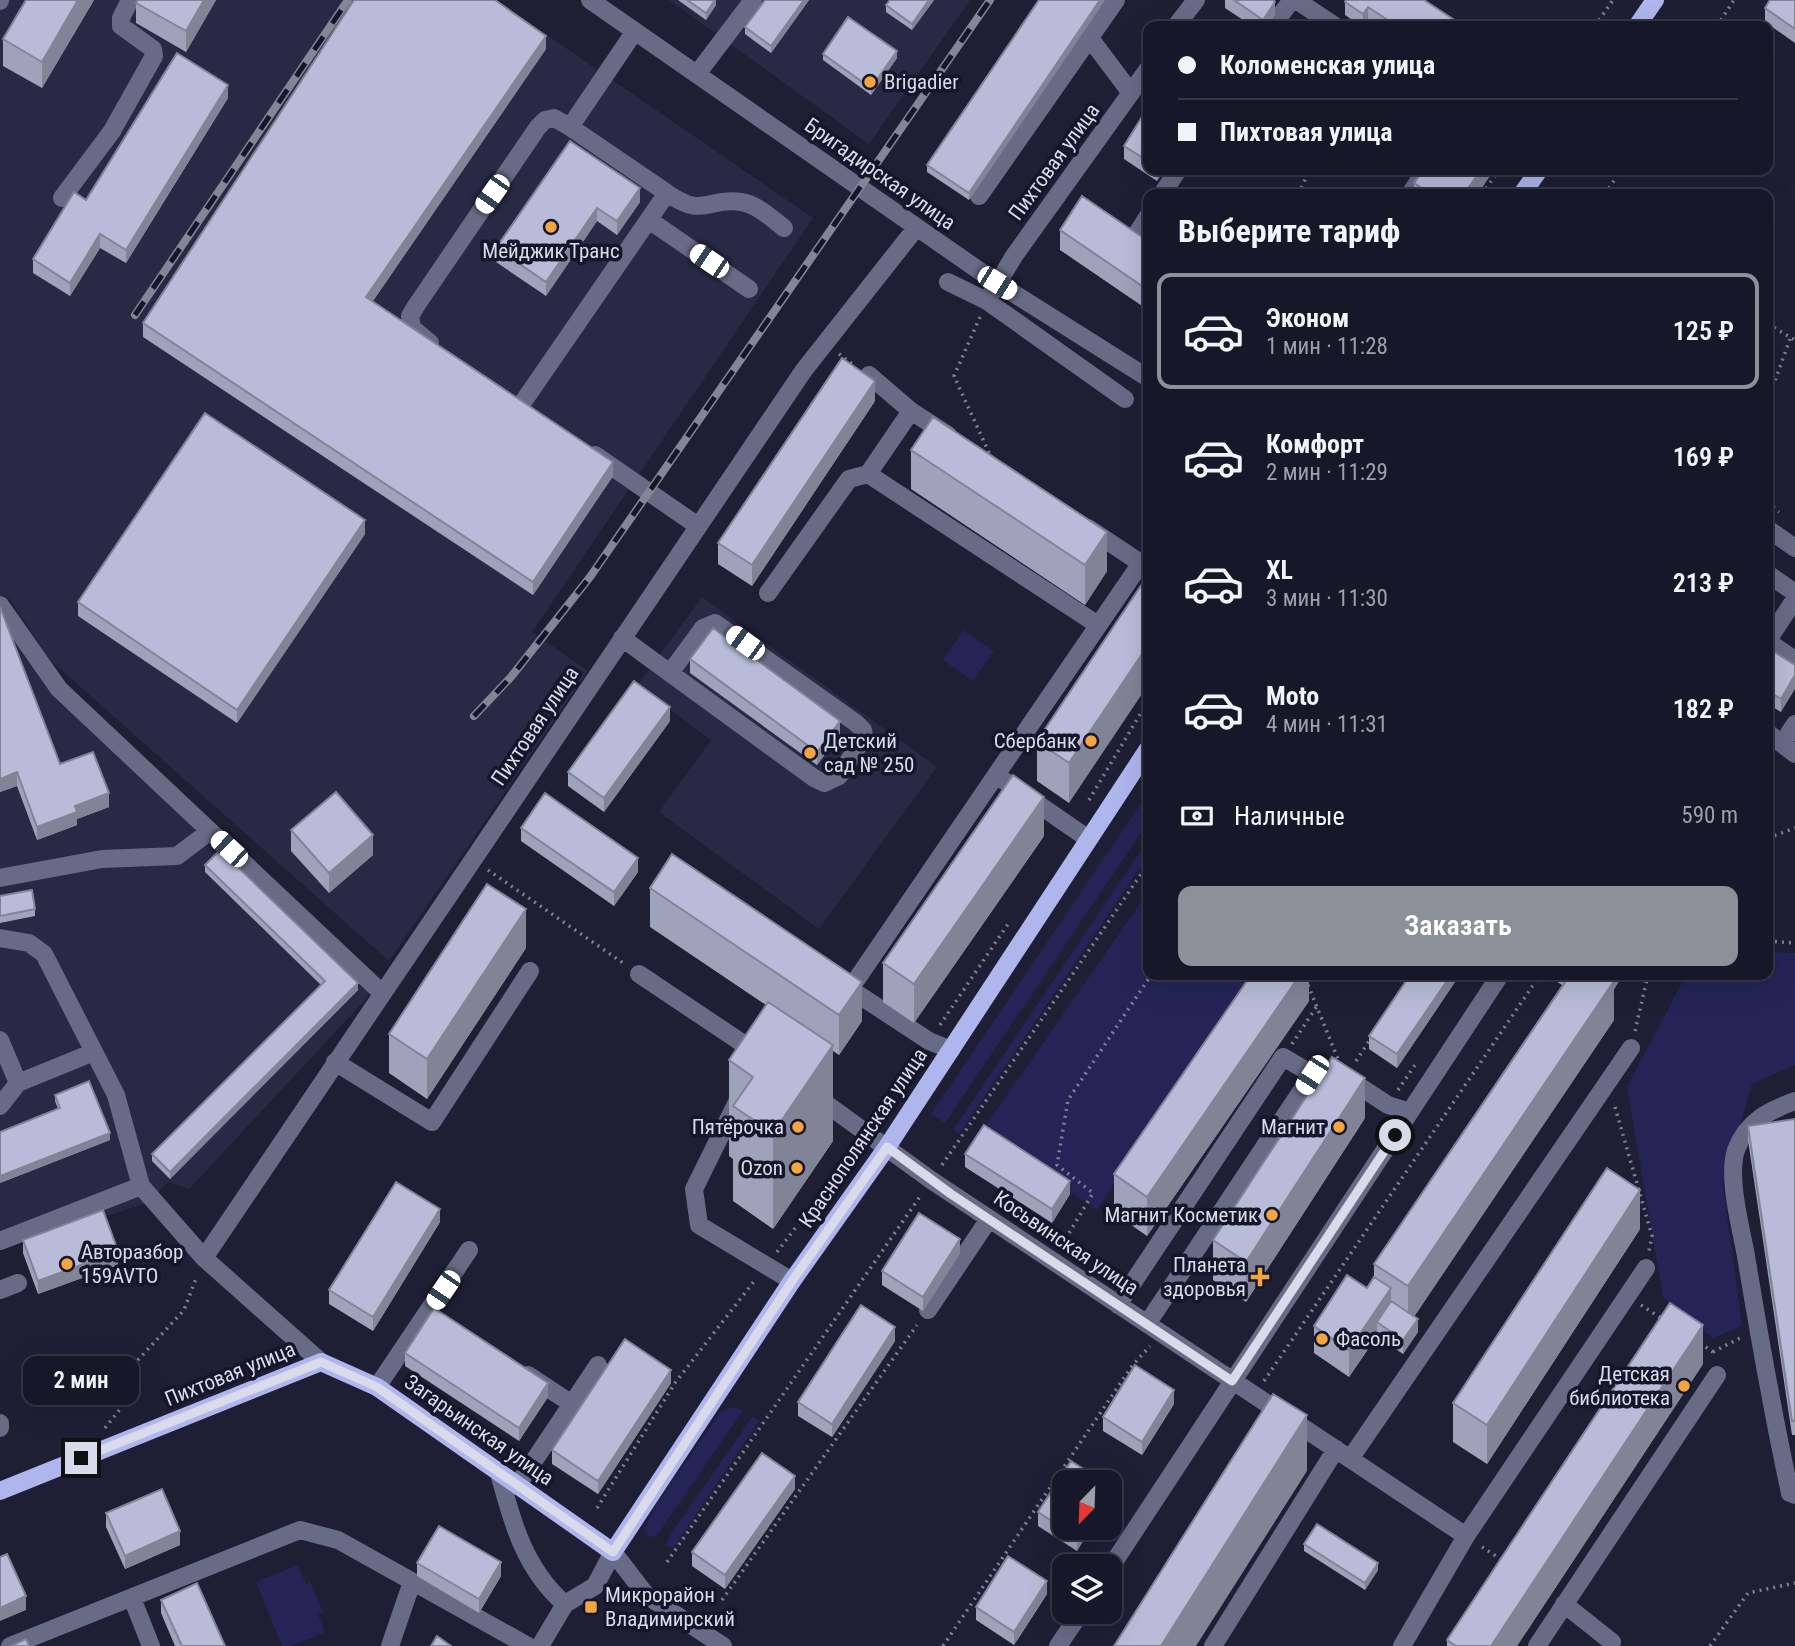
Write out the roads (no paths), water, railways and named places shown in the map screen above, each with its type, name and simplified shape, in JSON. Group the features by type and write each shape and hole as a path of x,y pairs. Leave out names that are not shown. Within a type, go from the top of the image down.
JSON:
{"main road":[{"path":"1640,21 1655,0"},
{"name":"Краснополянская улица","path":"613,1552 792,1281 887,1147 951,1049 1080,833 1143,755"},
{"name":"Загарьинская улица","path":"321,1362 377,1387 613,1552"},
{"name":"Пихтовая улица","path":"0,1491 321,1362"}],"street":[{"path":"62,198 112,131 154,56 153,49 121,26 121,18 130,0"},
{"name":"Бригадирская улица","path":"590,0 997,283 1143,375"},
{"path":"697,75 753,0"},
{"path":"979,196 1116,0"},
{"path":"1180,21 1196,0"},
{"path":"1276,21 1294,0 1327,21"},
{"path":"570,127 635,31"},
{"path":"1089,37 1131,93"},
{"name":"Пихтовая улица","path":"987,301 1143,76"},
{"path":"444,352 412,328 410,316 545,120 554,118 570,127 667,193 694,208 731,202 748,204 785,228"},
{"path":"521,405 667,193"},
{"path":"649,220 749,289"},
{"name":"Пихтовая улица","path":"204,1258 698,526 824,344 916,228"},
{"path":"948,282 987,301 1125,399"},
{"path":"869,375 911,411 963,445"},
{"path":"768,593 849,479 868,474 911,411"},
{"path":"575,442 698,526"},
{"path":"868,474 1098,625"},
{"path":"1073,518 1143,565"},
{"path":"1773,533 1795,548"},
{"path":"951,1049 929,1041 850,989 1098,625 1143,567"},
{"path":"1773,578 1795,593"},
{"path":"1773,633 1795,599"},
{"path":"0,605 59,689 382,993"},
{"path":"622,638 670,673 824,782 839,776 864,737 863,730 856,723 715,623 703,628 670,673"},
{"path":"1773,645 1795,660"},
{"path":"1781,744 1795,724"},
{"path":"996,775 1080,833"},
{"path":"0,878 102,859 177,856 209,831"},
{"path":"0,938 29,943 44,954 116,1095 141,1186 0,1241"},
{"path":"335,1062 432,1122 530,971"},
{"path":"639,974 763,1068 732,1109 705,1161 694,1189 695,1208 699,1225 792,1281"},
{"path":"1119,1554 1497,980"},
{"path":"0,1040 18,1083"},
{"path":"1213,1646 1343,1454 1608,1085 1631,1048"},
{"path":"0,1105 18,1083 94,1052"},
{"path":"1118,1305 1283,1057 1329,1084 1345,1077 1388,1105 1410,1112"},
{"path":"1155,1329 1312,1075"},
{"name":"Косьвинская улица","path":"799,1084 989,1219 1466,1536"},
{"path":"1795,1101 1766,1111 1746,1130 1735,1153 1735,1193 1758,1328 1790,1493 1795,1495"},
{"name":"Загарьинская улица","path":"141,1186 204,1258 321,1362"},
{"path":"928,1310 989,1219"},
{"path":"377,1387 435,1313 470,1250"},
{"path":"1402,1646 1466,1536 1646,1268"},
{"path":"0,1290 18,1283"},
{"path":"517,1486 598,1365"},
{"path":"517,1368 572,1404"},
{"path":"1536,1646 1717,1375"},
{"path":"499,1473 513,1527 531,1564 547,1588 565,1604"},
{"path":"10,1646 37,1641 132,1598 300,1530 338,1540 528,1646"},
{"path":"540,1646 565,1604 595,1586 613,1552"},
{"name":"Загарьинская улица","path":"613,1552 646,1595 723,1646"},
{"path":"390,1646 412,1582"},
{"path":"132,1598 151,1646"},
{"path":"1564,1604 1612,1642"},
{"path":"1058,1646 1073,1624"}],"railway":[{"path":"135,315 348,0"},
{"path":"474,716 511,677 590,577 990,0"}],"place":[{"name":"Brigadier","path":"870,82"},
{"name":"Мейджик Транс","path":"551,227"},
{"name":"Сбербанк","path":"1091,741"},
{"name":"Детский сад № 250","path":"810,753"},
{"name":"Пятёрочка","path":"798,1127"},
{"name":"Магнит","path":"1339,1127"},
{"name":"Ozon","path":"797,1168"},
{"name":"Магнит Косметик","path":"1272,1215"},
{"name":"Авторазбор 159AVTO","path":"67,1264"},
{"name":"Планета здоровья","path":"1260,1277"},
{"name":"Фасоль","path":"1322,1339"},
{"name":"Детская библиотека","path":"1684,1386"},
{"name":"Микрорайон Владимирский","path":"591,1607"}]}
